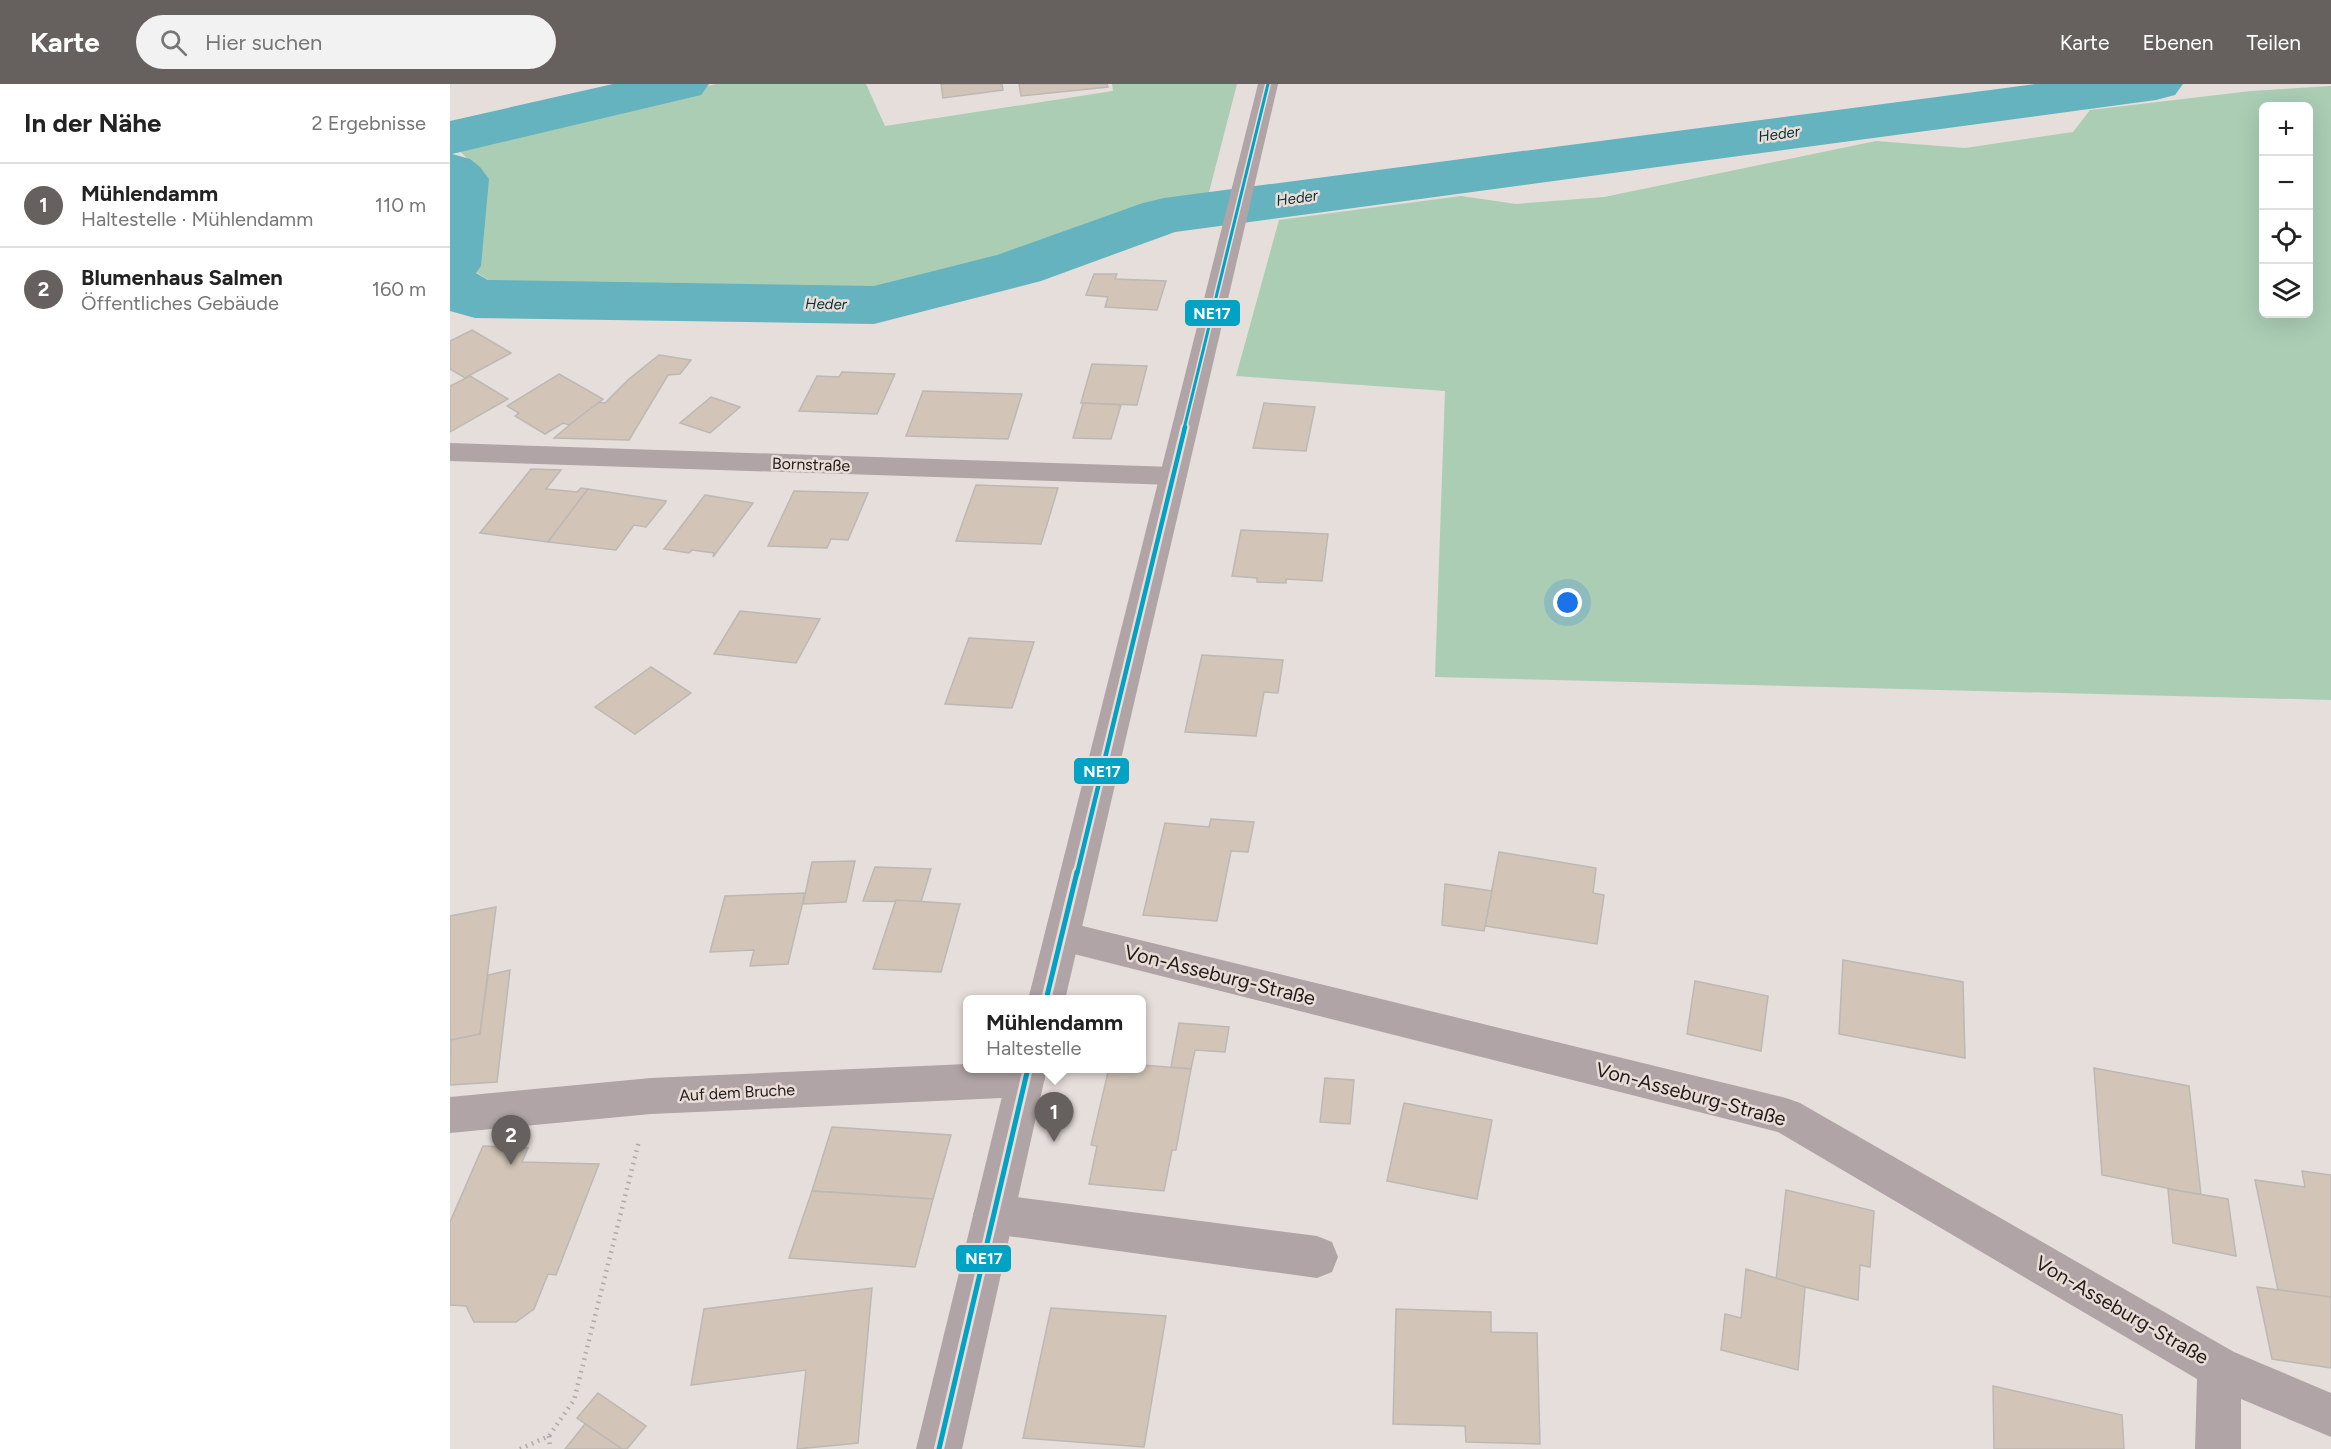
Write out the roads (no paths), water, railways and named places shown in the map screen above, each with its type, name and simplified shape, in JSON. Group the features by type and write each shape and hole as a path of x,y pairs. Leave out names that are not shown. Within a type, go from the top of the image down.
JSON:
{"street":[{"path":"1047,995 1268,84"},
{"name":"Bornstraße","path":"450,452 1173,476"},
{"name":"Von-Asseburg-Straße","path":"1062,936 1786,1116 2219,1366 2331,1415"},
{"path":"939,1449 1027,1074"},
{"name":"Auf dem Bruche","path":"450,1115 651,1096 1027,1074"},
{"path":"993,1214 1317,1257"},
{"path":"2218,1449 2219,1366"}],"waterway":[{"name":"Heder","path":"450,138 682,84"},
{"name":"Heder","path":"450,284 475,299 874,305 1019,268 1164,216 2156,84"},
{"name":"Heder","path":"450,171 460,179 450,266"}],"place":[{"name":"Mühlendamm","path":"1054,1142"},
{"name":"Blumenhaus Salmen","path":"511,1165"}]}
